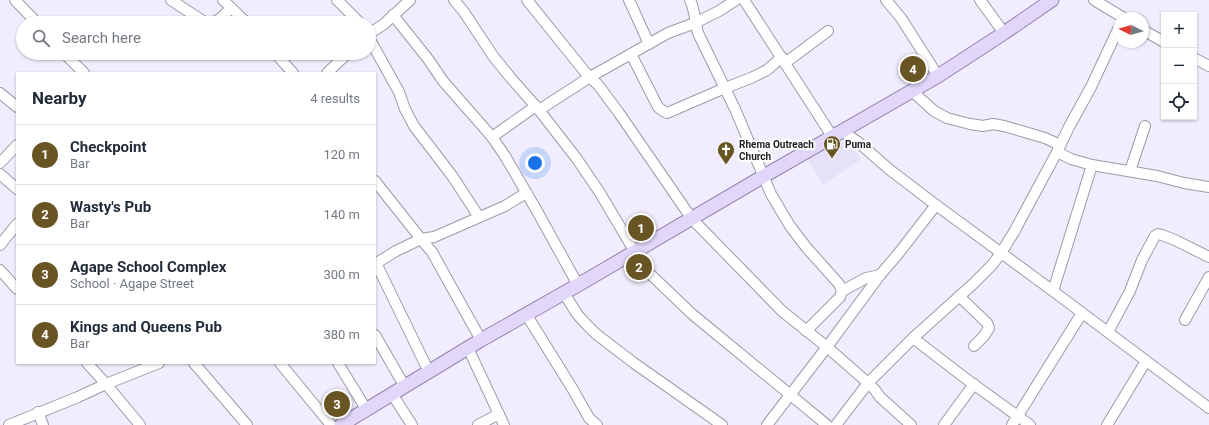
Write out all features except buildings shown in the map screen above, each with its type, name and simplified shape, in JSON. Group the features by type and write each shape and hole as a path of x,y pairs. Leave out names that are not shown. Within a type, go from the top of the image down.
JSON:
{"main road":[{"path":"341,425 481,340 938,76 1052,0"}],"street":[{"path":"15,0 30,16"},
{"path":"171,0 195,16"},
{"path":"223,0 240,16"},
{"path":"337,0 353,16"},
{"path":"376,29 410,0"},
{"path":"454,0 494,56 577,159 600,193 647,271 692,314 827,425"},
{"path":"527,0 585,72 599,86 692,219 776,305 868,383 880,398 911,425"},
{"path":"628,0 648,44"},
{"path":"690,0 693,7 698,33 725,88 771,194 790,226 806,247 839,284 842,292"},
{"path":"492,137 537,108 648,44 668,33 695,23 719,11 736,0"},
{"path":"744,0 754,17 837,134 858,142 890,170 1209,408"},
{"path":"886,0 901,18 938,76"},
{"path":"980,0 1004,33"},
{"path":"1094,0 1113,12"},
{"path":"223,16 231,8"},
{"path":"393,15 428,59 443,81 492,137 505,156 578,285"},
{"path":"631,54 658,108 667,113 767,70 828,31"},
{"path":"1149,33 1161,40"},
{"path":"836,425 868,383 913,338 982,274 1001,253 1059,149 1113,40"},
{"path":"376,48 399,92 405,109 414,126 453,178 479,217"},
{"path":"71,60 83,72"},
{"path":"281,60 292,72"},
{"path":"328,72 341,60"},
{"path":"1197,60 1209,66"},
{"path":"912,91 934,111 947,118 983,126 992,124 1004,126 1045,138 1071,159 1092,165 1157,176 1184,184 1209,187"},
{"path":"0,93 16,106"},
{"path":"1130,171 1145,126"},
{"path":"0,163 16,146"},
{"path":"1054,291 1092,165"},
{"path":"0,174 16,188"},
{"path":"376,181 432,252 481,340"},
{"path":"429,372 376,264 396,251 505,206 526,193"},
{"path":"767,425 880,275 936,204"},
{"path":"0,245 16,225"},
{"path":"1108,332 1130,291 1142,260 1155,236 1158,234 1175,240 1209,257"},
{"path":"0,270 16,288"},
{"path":"806,331 840,296 842,292 866,278 880,275"},
{"path":"1185,320 1209,277"},
{"path":"564,293 577,314 596,334 634,363 722,425"},
{"path":"959,296 987,324 989,328 984,336 974,346"},
{"path":"1015,421 1082,313"},
{"path":"526,314 572,388 590,423"},
{"path":"376,337 405,387"},
{"path":"913,338 974,384 1015,421 1030,425"},
{"path":"468,348 504,425"},
{"path":"1107,425 1146,360"},
{"path":"88,364 140,425"},
{"path":"9,425 156,364"},
{"path":"195,364 247,425"},
{"path":"281,364 331,425"},
{"path":"339,364 366,409"},
{"path":"944,425 974,384"},
{"path":"392,394 412,425"},
{"path":"38,412 43,425"},
{"path":"478,425 499,414"}],"shaded area":[{"path":"845,138 861,159 823,185 807,157"}],"place":[{"name":"Kings and Queens Pub","path":"913,69"},
{"name":"Puma","path":"832,159"},
{"name":"Rhema Outreach Church","path":"726,165"},
{"name":"Checkpoint","path":"641,228"},
{"name":"Wasty's Pub","path":"639,267"},
{"name":"Agape School Complex","path":"337,404"}]}
